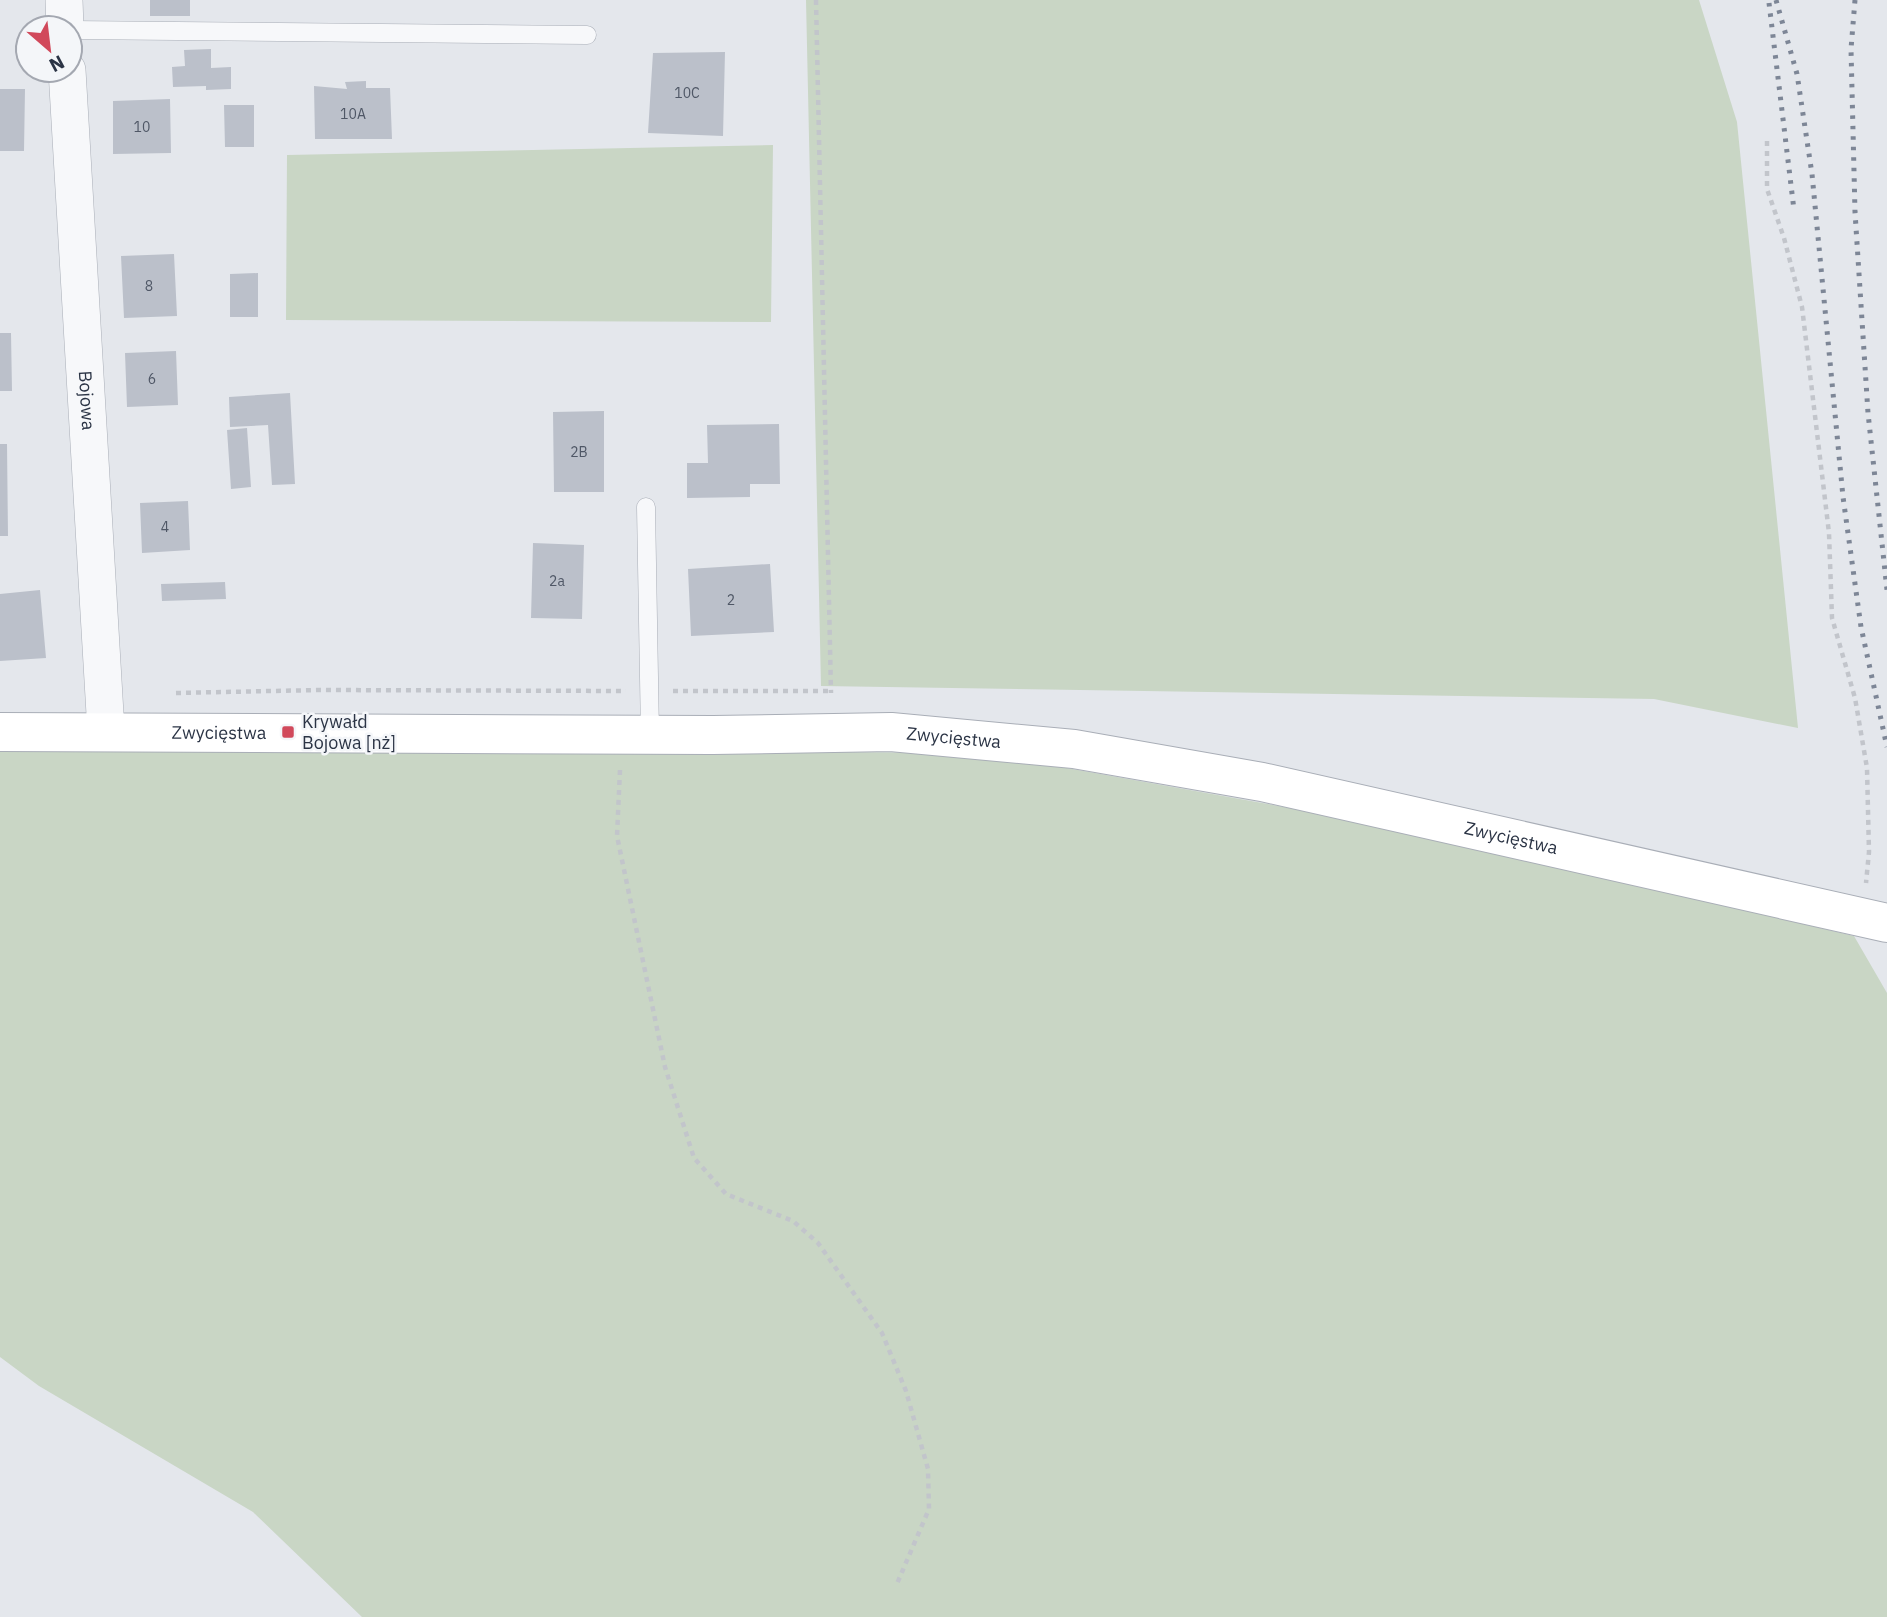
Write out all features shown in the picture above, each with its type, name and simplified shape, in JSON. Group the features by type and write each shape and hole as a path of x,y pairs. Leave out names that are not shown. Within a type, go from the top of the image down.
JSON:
{"main road":[{"name":"Zwycięstwa","path":"0,732 891,732 1074,749 1262,782 1875,921"}],"street":[{"name":"Bojowa","path":"68,84 106,731"}],"lane":[{"path":"84,30 587,35"},
{"path":"636,734 649,691 646,507"}],"path":[{"path":"816,0 832,733"},
{"path":"1767,141 1767,188 1784,238 1802,307 1829,533 1832,618 1855,698 1867,768 1869,852 1875,921"},
{"path":"171,693 318,690 831,691"},
{"path":"636,734 617,836 665,1067 694,1158 726,1194 793,1221 818,1243 881,1333 906,1391 928,1469 929,1509 896,1586"}],"green space":[{"path":"806,0 1699,0 1737,122 1798,728 1654,699 821,686"},
{"path":"773,145 771,322 286,320 287,155"},
{"path":"0,746 983,753 1396,827 1854,936 1887,993 1887,1617 362,1617 253,1512 39,1386 0,1357"}],"building":[{"path":"150,0 190,0 190,16 150,16"},
{"path":"211,49 211,68 231,67 231,89 206,90 206,86 173,87 172,67 185,66 184,50"},
{"path":"725,52 723,136 648,133 653,53"},
{"path":"366,81 366,88 390,88 392,139 315,139 314,86 347,89 345,82"},
{"path":"0,89 25,89 24,151 0,151"},
{"path":"170,99 171,153 113,154 113,101"},
{"path":"224,105 254,105 254,147 225,147"},
{"path":"174,254 177,316 124,318 121,256"},
{"path":"258,273 258,317 230,317 230,274"},
{"path":"0,333 11,333 12,391 0,391"},
{"path":"176,351 178,405 127,407 125,353"},
{"path":"290,393 295,484 272,485 268,425 230,427 229,397"},
{"path":"604,411 604,492 554,492 553,412"},
{"path":"779,424 780,484 750,484 750,497 687,498 687,463 708,463 707,425"},
{"path":"247,428 251,487 231,489 227,430"},
{"path":"0,444 7,444 8,536 0,536"},
{"path":"188,501 190,550 142,553 140,503"},
{"path":"533,543 584,545 582,619 531,618"},
{"path":"770,564 774,632 691,636 688,569"},
{"path":"225,582 226,599 162,601 161,584"},
{"path":"40,590 46,658 0,661 0,594"}],"railway":[{"path":"1776,0 1797,74 1812,174 1843,497 1861,627 1887,747"},
{"path":"1855,0 1851,49 1855,212 1868,413 1887,590"},
{"path":"1769,3 1794,210"}],"place":[{"name":"Krywałd Bojowa [nż]","path":"288,732"}]}
